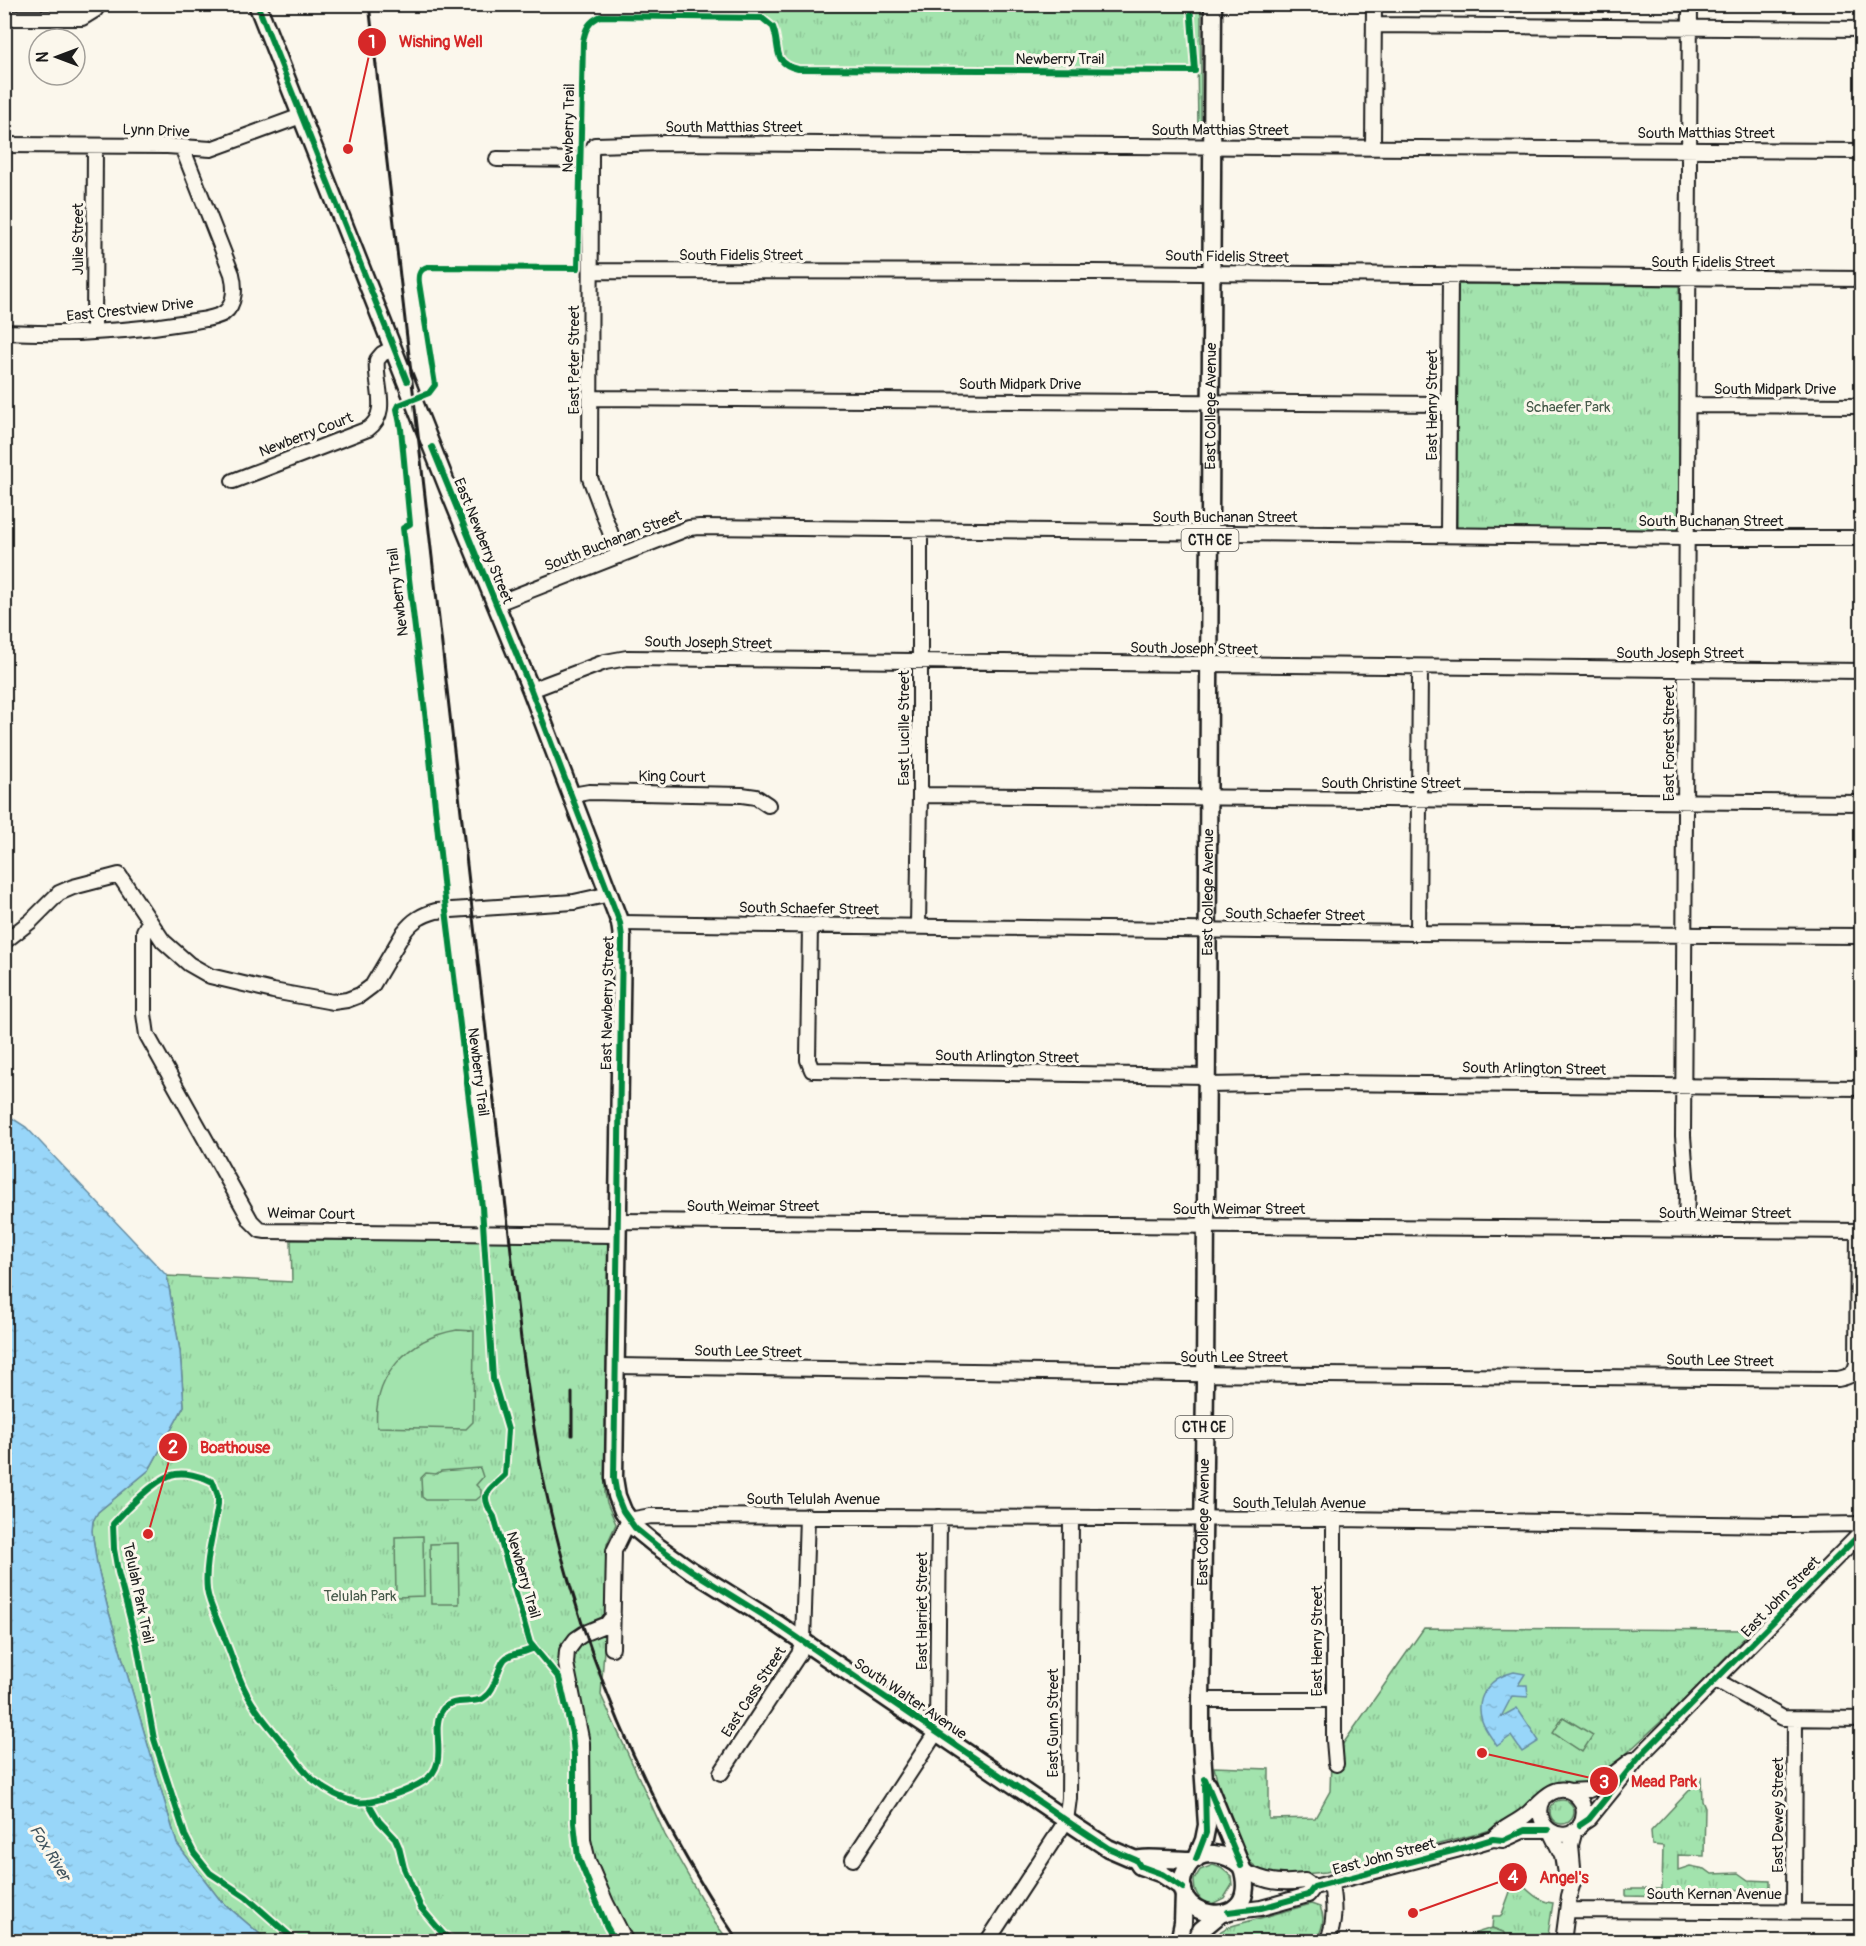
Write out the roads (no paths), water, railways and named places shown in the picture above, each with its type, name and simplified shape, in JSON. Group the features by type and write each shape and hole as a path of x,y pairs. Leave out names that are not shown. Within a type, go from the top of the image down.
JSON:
{"main road":[{"name":"East Newberry Street","path":"257,4 531,690 620,923 622,966 614,1478 617,1496 629,1520"},
{"name":"East College Avenue","path":"1194,1859 1206,1833 1201,1700 1213,4"},
{"name":"South Walter Avenue","path":"629,1520 646,1538 674,1559 938,1731 1066,1821 1108,1848 1136,1860 1140,1866 1162,1874 1183,1891"},
{"name":"East College Avenue","path":"1205,1779 1242,1868"},
{"path":"1179,1941 1183,1923 1184,1875 1194,1859 1208,1854 1221,1854 1242,1868 1246,1880 1243,1895 1236,1906 1201,1930 1195,1941"},
{"name":"South Walter Avenue","path":"1136,1860 1142,1857 1173,1861 1194,1859"},
{"path":"1183,1891 1190,1903 1200,1911 1224,1913"}],"street":[{"path":"4,18 82,18 95,10 99,4"},
{"path":"1373,147 1374,4"},
{"name":"East Forest Street","path":"1686,1229 1684,1087 1690,4"},
{"path":"1374,25 1862,29"},
{"name":"Lynn Drive","path":"4,145 211,149 301,116"},
{"name":"South Matthias Street","path":"591,160 591,152 595,145 664,143 1862,151"},
{"name":"Julie Street","path":"94,332 95,146"},
{"name":"East Crestview Drive","path":"4,332 94,332 176,324 212,318 225,312 231,304 234,290 232,274 182,147"},
{"path":"497,159 591,160"},
{"name":"East Peter Street","path":"591,160 590,478 618,556"},
{"name":"South Fidelis Street","path":"591,271 1211,273 1862,279"},
{"name":"East Henry Street","path":"1448,535 1450,275"},
{"name":"Newberry Court","path":"233,481 376,424 380,405 377,360 393,348"},
{"name":"South Midpark Drive","path":"591,398 1449,404"},
{"name":"South Midpark Drive","path":"1688,405 1862,406"},
{"name":"South Buchanan Street","path":"495,604 689,528 700,527 1210,534 1862,538"},
{"name":"East Lucille Street","path":"918,926 920,530"},
{"name":"South Joseph Street","path":"531,690 605,662 620,659 1862,671"},
{"path":"1418,933 1420,668"},
{"name":"King Court","path":"572,795 589,792 742,795 756,796 768,805"},
{"name":"South Christine Street","path":"920,795 1862,803"},
{"path":"4,942 31,921 59,893 119,875 149,922 174,953 189,964 210,976 333,1002 354,998 372,986 410,924 424,914 436,911 574,902 610,894"},
{"name":"Weimar Court","path":"149,922 144,932 144,1014 147,1035 250,1221 260,1230 266,1232 617,1228"},
{"name":"South Schaefer Street","path":"620,923 1862,936"},
{"name":"South Arlington Street","path":"810,925 808,1060 809,1067 817,1071 1330,1083 1862,1088"},
{"name":"South Weimar Street","path":"617,1228 1205,1225 1860,1231"},
{"name":"South Lee Street","path":"615,1366 1838,1379 1852,1374 1857,1363 1860,1231"},
{"name":"South Telulah Avenue","path":"629,1520 666,1515 1862,1524"},
{"name":"East Cass Street","path":"721,1773 799,1654 803,1641 807,1516"},
{"name":"East Harriet Street","path":"938,1731 939,1517"},
{"name":"East Gunn Street","path":"987,1941 1066,1821 1069,1798 1071,1518"},
{"name":"East Henry Street","path":"1334,1519 1336,1764"},
{"path":"612,1648 614,1551 629,1520"},
{"name":"East John Street","path":"1577,1828 1589,1819 1641,1755 1862,1532"},
{"path":"613,1616 603,1627 579,1635 570,1645 566,1664 582,1743 583,1840 588,1861 626,1941"},
{"path":"1716,1680 1777,1716 1795,1719 1862,1719"},
{"path":"1201,1700 1334,1700"},
{"name":"East Dewey Street","path":"1794,1911 1795,1719"},
{"path":"853,1859 938,1731"},
{"name":"East John Street","path":"1569,1791 1596,1787 1641,1755"},
{"path":"1563,1941 1574,1879 1570,1845 1583,1819 1583,1805 1580,1799 1569,1791 1555,1790 1540,1804 1540,1818 1562,1855 1568,1903"},
{"name":"East John Street","path":"1493,1839 1499,1831 1526,1815 1544,1798"},
{"path":"1549,1830 1563,1834 1577,1828"},
{"name":"East John Street","path":"1224,1913 1261,1908 1308,1895 1314,1887 1493,1839 1503,1840 1525,1830 1549,1830"},
{"name":"East John Street","path":"1242,1868 1266,1881 1285,1883 1305,1881 1314,1887"},
{"path":"1327,1941 1334,1914 1331,1883"},
{"name":"South Kernan Avenue","path":"1568,1903 1862,1912"}],"water":[{"name":"Fox River","path":"4,1113 26,1127 167,1276 180,1351 184,1406 149,1470 98,1512 93,1521 92,1531 97,1564 177,1844 220,1900 268,1941 5,1941"},
{"path":"1514,1672 1525,1674 1518,1685 1527,1685 1528,1697 1512,1696 1501,1717 1517,1708 1539,1741 1522,1752 1511,1736 1497,1746 1485,1728 1480,1712 1480,1704 1486,1689 1498,1678"}],"railway":[{"path":"369,4 521,1339 541,1469 577,1607 620,1724 674,1835 739,1942"},
{"path":"572,1393 572,1435"}],"place":[{"name":"Wishing Well","path":"348,149"},
{"name":"Boathouse","path":"148,1534"},
{"name":"Mead Park","path":"1482,1753"},
{"name":"Angel's","path":"1413,1913"}],"park label":[{"name":"Schaefer Park","path":"1568,407"},
{"name":"Telulah Park","path":"360,1596"}]}
